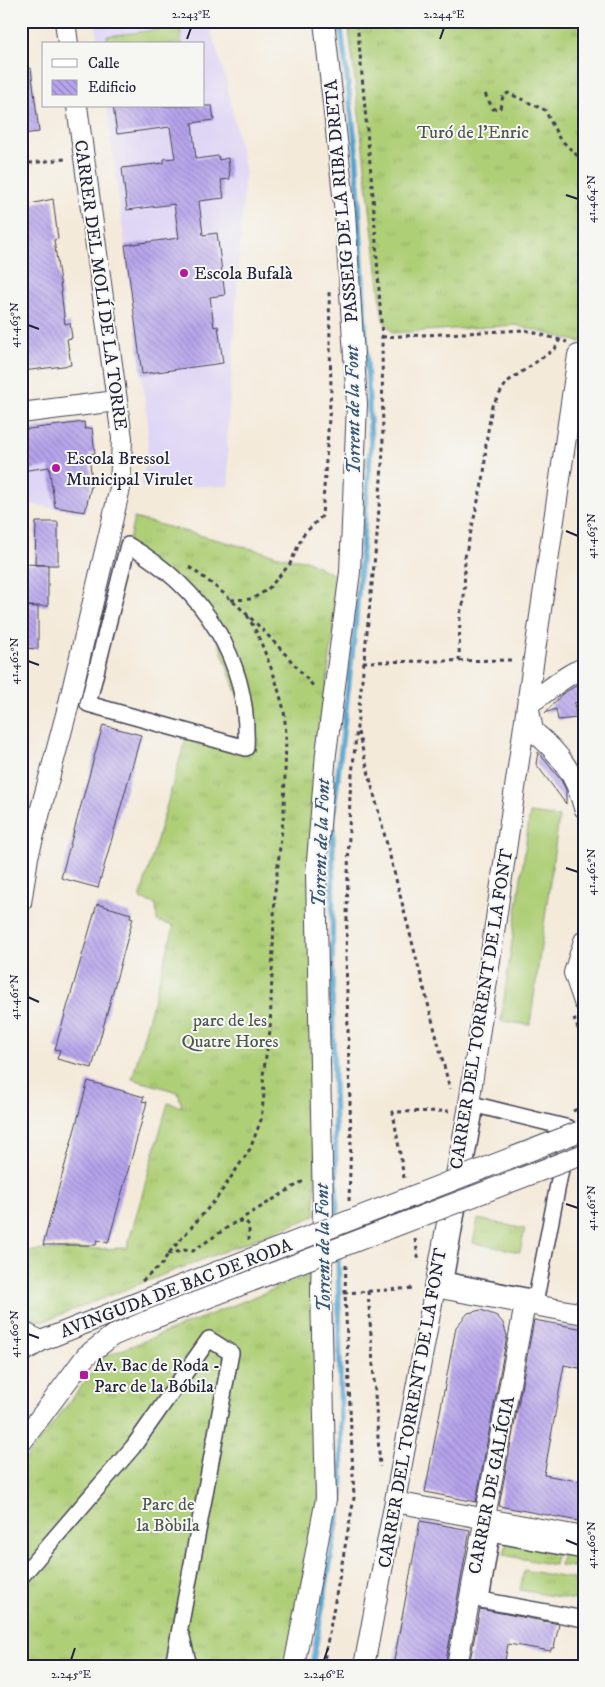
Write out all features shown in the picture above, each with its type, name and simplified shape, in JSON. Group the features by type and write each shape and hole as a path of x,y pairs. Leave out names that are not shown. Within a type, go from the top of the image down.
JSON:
{"street":[{"path":"65,21 68,42"},
{"name":"PASSEIG DE LA RIBA DRETA","path":"294,1666 326,1499 321,1293 322,1169 316,874 332,708 350,572 357,404 344,213 324,21"},
{"name":"CARRER DEL MOLÍ DE LA TORRE","path":"21,903 23,874 68,707 120,488 122,438 77,108"},
{"name":"CARRER DEL TORRENT DE LA FONT","path":"364,1666 395,1502 429,1287 468,1111 578,356 584,354"},
{"path":"21,413 116,401"},
{"path":"128,545 163,567 182,584 202,606 215,627 228,652 240,686 246,721 246,748 88,704 128,545"},
{"path":"584,668 575,671 545,694 528,704 533,731 552,746 574,777 584,808"},
{"path":"578,1009 574,973 584,942"},
{"path":"531,1301 569,1128 476,1105 445,1280 584,1314"},
{"name":"AVINGUDA DE BAC DE RODA","path":"21,1353 41,1341 142,1292 581,1131"},
{"name":"AVINGUDA DE BAC DE RODA","path":"21,1443 86,1356 112,1336 584,1154"},
{"path":"429,1287 531,1301"},
{"name":"CARRER DE GALÍCIA","path":"457,1666 484,1519 531,1301"},
{"path":"21,1331 41,1341"},
{"path":"21,1577 133,1447 209,1339 231,1353 173,1666"},
{"path":"395,1502 584,1537"},
{"path":"584,1551 492,1534 480,1600 584,1620"},
{"path":"166,1666 172,1635 183,1637 189,1666"}],"path":[{"path":"349,1206 351,1139 347,885 350,794 378,536 383,451 382,337 373,196 357,21"},
{"path":"484,94 493,109 500,108 503,96 508,94 545,110 559,138 584,162"},
{"path":"21,164 73,158"},
{"path":"231,600 252,599 267,590 290,564 303,535 322,516 331,390 328,284"},
{"path":"382,337 525,330 565,342"},
{"path":"459,661 460,613 464,601 466,557 484,475 492,406 507,382 555,349 560,340"},
{"path":"183,563 207,579 266,630 332,708"},
{"path":"142,1292 143,1278 162,1264 168,1254 217,1198 250,1149 261,1120 264,1094 263,1074 270,1031 275,891 284,811 286,734 284,710 276,678 246,613"},
{"path":"363,662 534,660"},
{"path":"357,730 451,1092"},
{"path":"578,1009 584,1045"},
{"path":"393,1112 456,1111"},
{"path":"168,1254 185,1250 193,1251 322,1169"},
{"path":"237,1222 246,1222 249,1225 250,1241"},
{"path":"323,1666 354,1498 345,1293 347,1254"},
{"path":"345,1293 429,1287"},
{"path":"368,1291 381,1476"}],"shaded area":[{"name":"Escola Bufalà","path":"95,21 208,21 226,80 245,172 227,438 229,486 141,487 147,456 148,423 107,108 205,108 205,42 98,42"},
{"name":"Escola Bressol Municipal Virulet","path":"84,422 85,429 92,428 95,453 89,454 92,482 85,512 21,503 21,430"}],"green space":[{"name":"Turó de l'Enric","path":"348,21 584,21 584,340 580,342 515,325 393,333 383,320"},
{"path":"180,27 182,42 108,42 107,36"},
{"name":"parc de les Quatre Hores","path":"134,518 287,558 306,560 340,578 317,759 315,1216 44,1321 30,1317 23,1309 20,1284 23,1251 127,1248 168,1103 182,1107 178,1092 132,1079 174,926 157,921 156,904 140,899 188,731 246,748 246,721 211,620 128,545"},
{"path":"530,813 559,817 530,1025 501,1021"},
{"path":"478,1219 525,1229 520,1252 473,1243"},
{"name":"Parc de la Bòbila","path":"314,1273 320,1488 289,1666 21,1666 21,1465 104,1357"},
{"path":"507,1539 557,1549 554,1565 504,1555"},
{"path":"563,1550 584,1553 584,1569 560,1565"},
{"path":"524,1570 584,1581 581,1601 520,1590"}],"building":[{"path":"21,68 31,68 39,132 21,134"},
{"path":"205,106 212,106 214,120 192,123 196,159 218,156 219,160 228,158 230,179 221,180 224,198 199,201 203,235 217,233 225,295 210,297 214,327 218,326 223,363 142,374 125,245 179,238 174,204 127,210 122,168 164,163 164,159 175,158 170,127 117,134 113,108 205,108"},
{"path":"53,199 58,239 54,240 65,324 70,323 72,338 67,339 71,365 23,371 21,206"},
{"name":"Escola Bressol Municipal Virulet","path":"84,422 85,429 92,428 95,453 89,454 92,482 85,512 55,507 49,467 21,471 21,430"},
{"path":"36,522 58,522 58,565 35,565"},
{"path":"25,564 48,565 48,606 25,606"},
{"path":"21,606 38,607 38,649 21,648"},
{"path":"584,681 584,700 574,703 577,718 558,720 556,709 545,713 562,694"},
{"path":"103,725 141,735 98,888 61,878"},
{"path":"538,752 561,780 566,790 566,804 536,764"},
{"path":"97,904 131,914 130,917 133,918 92,1068 57,1059 60,1050 55,1049"},
{"path":"88,1081 144,1097 142,1101 147,1102 108,1243 97,1240 96,1245 43,1245"},
{"path":"481,1310 497,1316 503,1323 507,1336 476,1502 425,1492 456,1327 468,1313"},
{"path":"534,1320 584,1329 584,1369 564,1365 544,1475 584,1482 584,1522 499,1506"},
{"path":"420,1521 470,1530 445,1666 393,1666"},
{"path":"480,1609 559,1624 554,1648 551,1648 551,1651 508,1644 504,1666 469,1666"}],"waterway":[{"name":"Torrent de la Font","path":"337,1221 332,995 333,818 354,638 371,444 356,149 340,21"},
{"name":"Torrent de la Font","path":"312,1666 342,1494 338,1252"}],"place":[{"name":"Escola Bufalà","path":"184,273"},
{"name":"Escola Bressol Municipal Virulet","path":"56,468"},
{"name":"Av. Bac de Roda - Parc de la Bóbila","path":"84,1375"}]}
